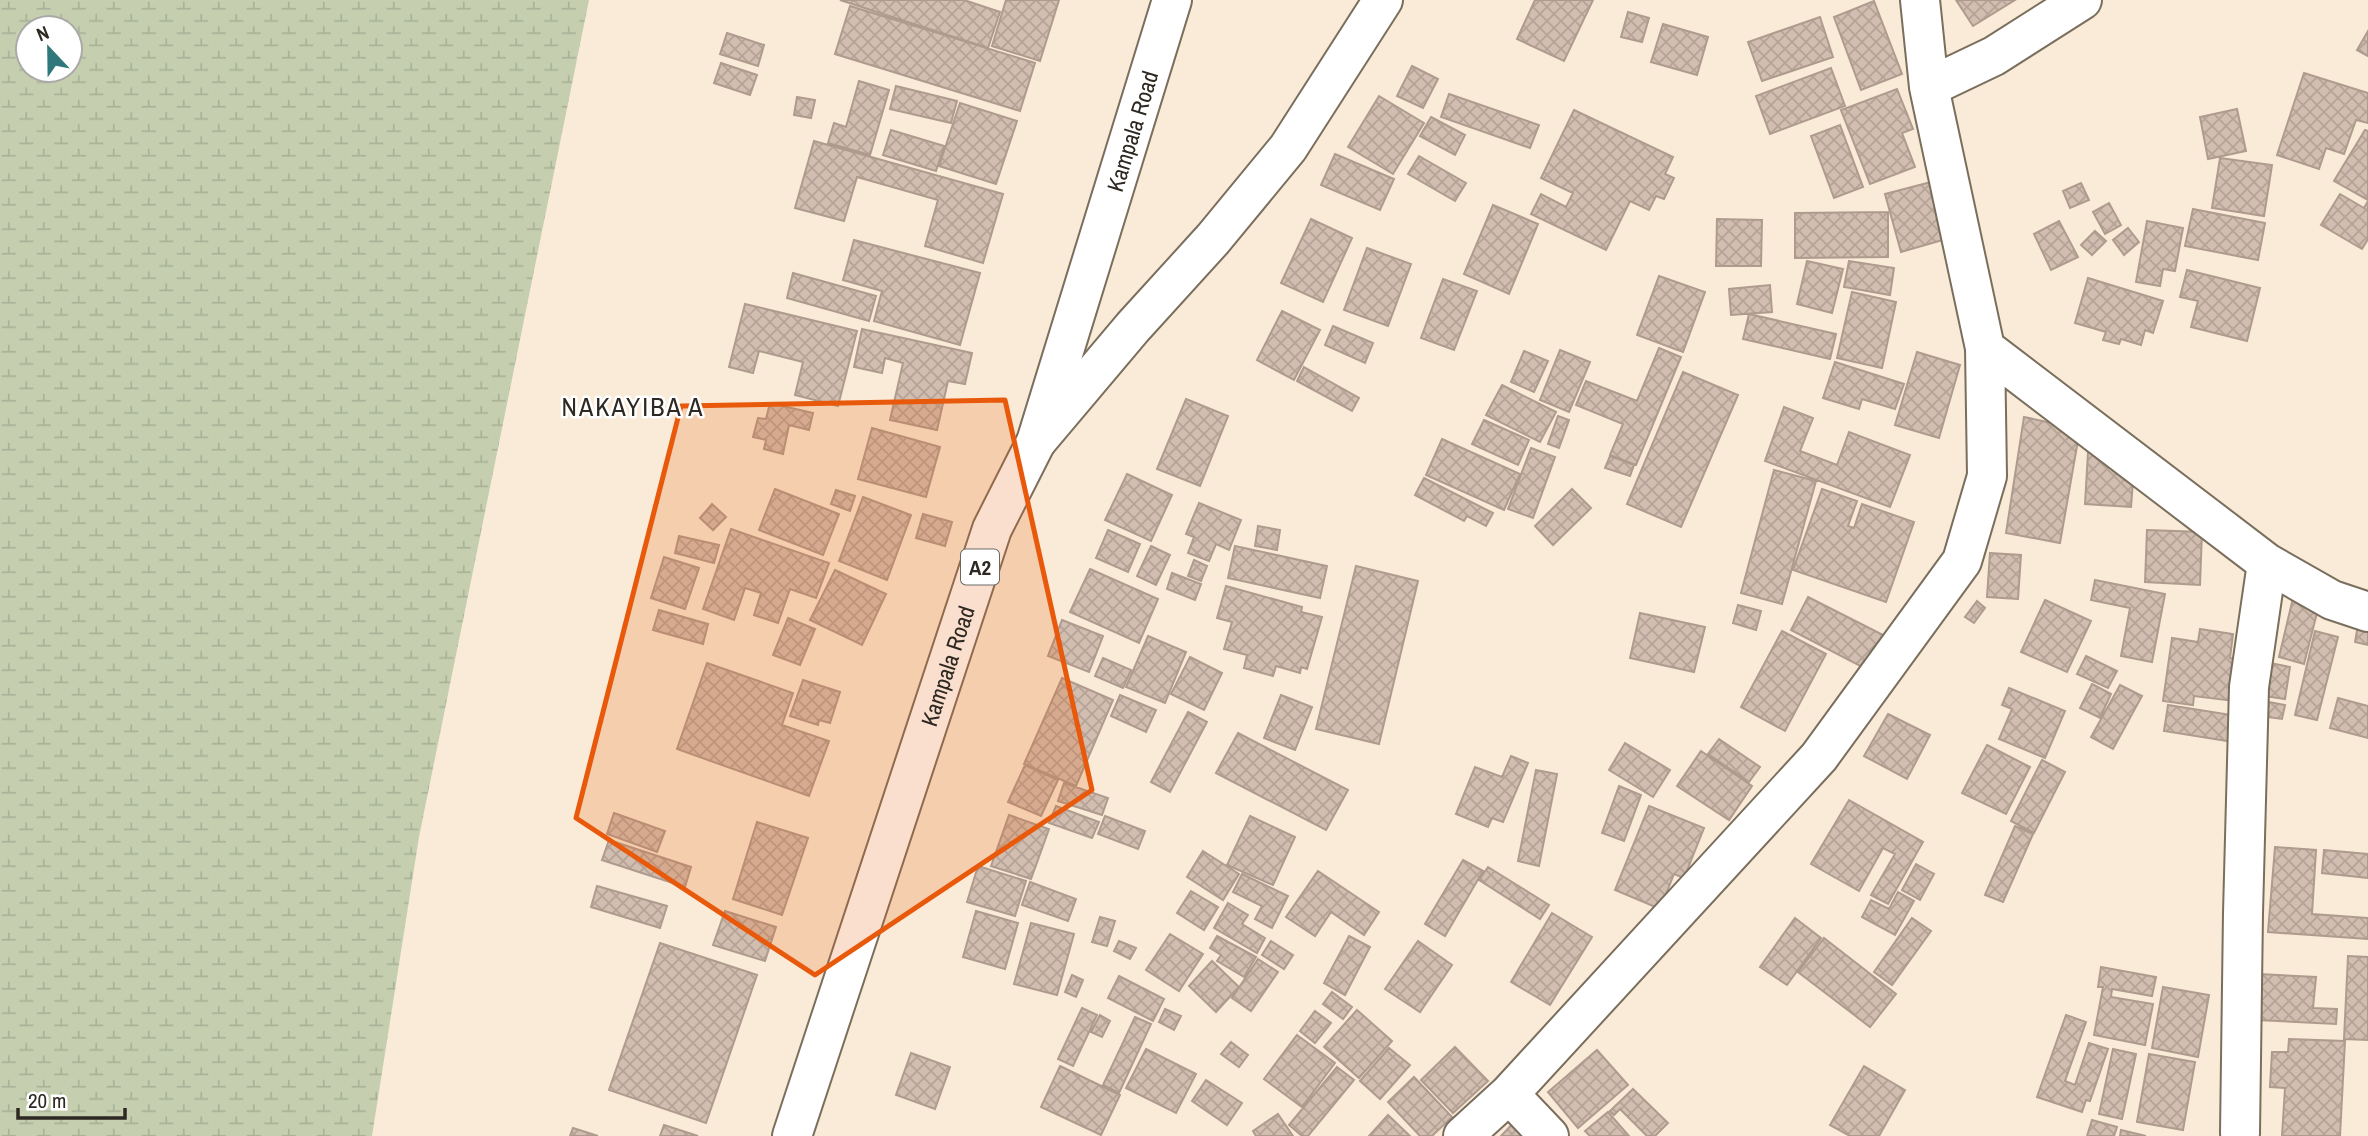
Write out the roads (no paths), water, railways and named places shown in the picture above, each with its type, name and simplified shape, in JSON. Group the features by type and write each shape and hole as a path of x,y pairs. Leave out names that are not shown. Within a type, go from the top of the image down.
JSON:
{"street":[{"name":"Kampala Road","path":"792,1136 992,528 1036,442 1172,0"},
{"path":"1036,442 1133,327 1213,239 1288,148 1383,0"},
{"path":"1463,1136 1508,1094 1819,757 1962,561 1987,476 1984,348 1929,87 1920,0"},
{"path":"1929,87 1994,56 2082,0"},
{"path":"1984,348 2267,562 2332,600 2368,612"},
{"path":"2240,1133 2249,687 2267,562"},
{"path":"1508,1094 1549,1136"}],"district":[{"name":"NAKAYIBA A","path":"633,406"}]}
